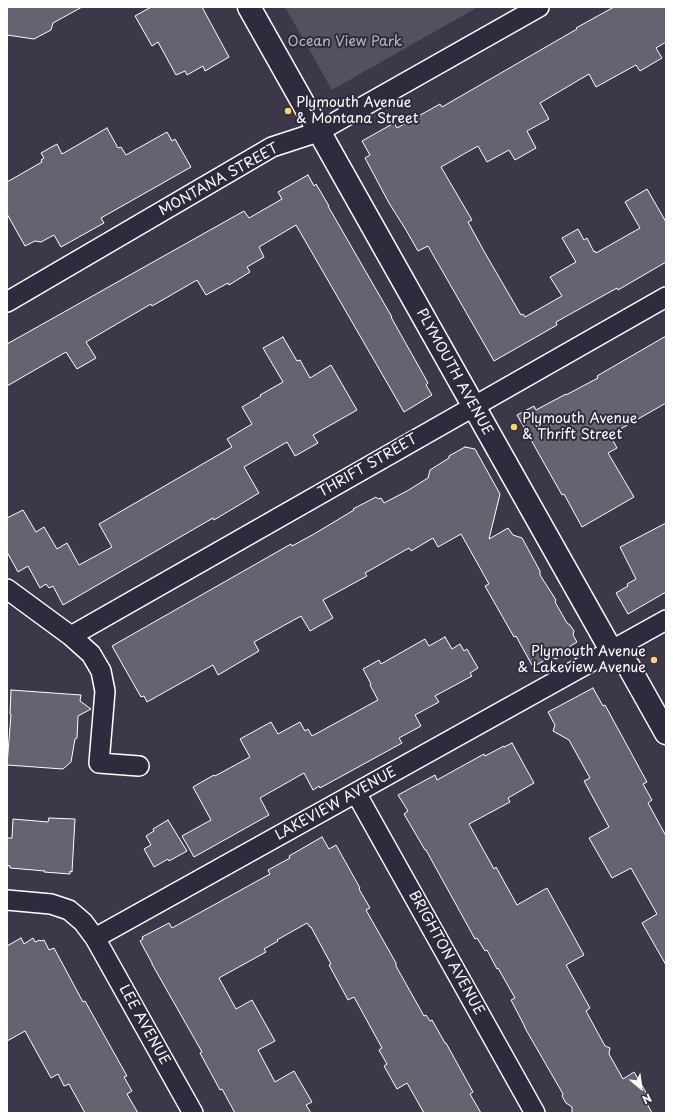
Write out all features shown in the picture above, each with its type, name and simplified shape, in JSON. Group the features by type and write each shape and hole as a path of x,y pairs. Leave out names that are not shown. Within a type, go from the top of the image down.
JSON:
{"street":[{"name":"PLYMOUTH AVENUE","path":"249,7 611,650 629,667 666,733"},
{"name":"MONTANA STREET","path":"7,302 272,147 318,132 539,7"},
{"name":"THRIFT STREET","path":"71,636 666,297"},
{"path":"7,589 71,636 91,654 101,671 105,691 99,763 139,766"},
{"name":"LAKEVIEW AVENUE","path":"96,938 666,620"},
{"name":"BRIGHTON AVENUE","path":"356,793 535,1113"},
{"path":"7,900 52,904 69,910 83,922 96,938"},
{"name":"LEE AVENUE","path":"96,938 193,1113"}],"green space":[{"name":"Ocean View Park","path":"285,7 478,7 332,90"}],"building":[{"path":"7,7 82,7 53,23 51,30 34,39 7,35"},
{"path":"151,7 202,7 229,57 205,71 203,66 187,75 185,71 176,75 158,42 152,46 135,16"},
{"path":"614,7 666,7 666,42 656,48 662,58 640,71 636,65 596,87 589,74 540,103 549,119 527,131 536,148 515,160 509,150 487,162 478,146 441,167 472,220 468,222 485,253 521,315 523,314 525,317 562,296 550,277 576,262 562,238 578,229 584,240 587,238 594,252 595,251 596,253 640,228 625,202 647,189 666,222 666,262 618,290 617,288 556,322 557,325 494,361 428,246 418,251 389,203 365,158 370,155 362,141 394,123 397,128 440,104 442,107"},
{"path":"107,128 118,148 121,147 126,155 167,132 172,141 175,139 191,167 101,218 104,223 61,247 54,235 41,242 35,241 25,246 7,214 7,182 42,162 41,160 44,158 41,153 57,144 62,154"},
{"path":"308,175 314,186 316,184 392,317 428,383 426,385 432,395 404,412 296,225 259,247 264,257 247,267 250,272 229,285 228,283 206,295 197,280 152,306 151,304 86,342 96,358 77,369 66,352 7,386 7,344 244,211 249,218 282,199 278,192"},
{"path":"666,336 666,403 610,435 617,448 608,453 634,497 582,527 564,494 562,495 517,415 534,406 536,410 566,395 598,378 597,376"},
{"path":"283,337 297,361 300,360 310,378 331,365 357,410 313,435 318,443 295,456 287,442 244,467 259,493 63,605 53,586 49,588 46,584 40,588 28,566 18,572 7,552 7,518 23,510 36,532 44,527 57,549 67,543 79,565 112,547 99,524 232,447 227,439 252,424 242,407 283,382 263,348"},
{"path":"465,447 475,449 500,494 489,539 508,528 513,535 522,538 540,571 540,575 556,600 555,602 567,623 574,631 573,635 577,642 559,653 557,659 550,657 533,667 485,586 489,584 461,534 438,547 433,538 411,551 409,548 365,573 367,576 323,600 333,618 310,631 301,616 254,642 259,651 218,675 213,665 147,702 144,696 141,697 112,646 291,544 292,546 314,534 354,510 353,509 376,497 378,499 381,498 384,503 407,491 428,478 430,470 449,458 449,456"},
{"path":"666,523 666,592 628,614 616,593 636,579 620,547"},
{"path":"445,637 452,649 460,644 464,651 467,649 478,668 470,673 472,676 435,696 439,702 415,715 421,726 399,738 402,743 320,788 319,786 313,790 304,773 260,798 269,815 194,857 182,836 211,820 193,787 250,757 240,739 271,722 278,734 300,722 305,731 308,729 312,736 378,700 363,669 379,660 381,664 425,639 429,646"},
{"path":"593,688 603,706 605,705 647,782 643,784 652,800 648,803 666,836 666,965 642,923 657,914 631,868 612,878 589,838 609,827 584,781 590,778 569,740 553,731 555,725 548,712"},
{"path":"11,690 81,695 80,701 91,709 78,716 77,738 75,739 71,762 63,769 7,765 11,714"},
{"path":"512,743 534,783 508,798 510,802 469,824 494,869 496,867 517,905 547,888 584,955 566,965 590,1008 586,1011 605,1046 610,1048 609,1054 623,1079 634,1072 647,1094 643,1096 652,1113 572,1113 572,1107 566,1103 562,1096 563,1094 525,1028 511,1000 515,998 487,950 485,951 477,938 475,939 426,850 404,814 408,811 398,795 435,775 437,780 484,754 485,756"},
{"path":"49,818 75,819 72,872 70,871 70,874 10,868 10,866 7,865 7,838 12,838 13,819 48,822"},
{"path":"168,820 187,851 154,867 144,849 151,845 146,836 154,831 153,829"},
{"path":"322,837 329,849 336,845 370,908 366,910 396,963 396,966 424,1016 426,1015 430,1021 432,1020 446,1043 473,1092 470,1094 481,1113 424,1113 407,1083 397,1089 384,1066 387,1064 379,1050 382,1048 354,997 348,1000 329,965 331,964 311,927 307,923 264,949 266,952 219,978 236,1009 252,1000 275,1041 258,1050 275,1082 294,1071 312,1102 306,1105 311,1113 235,1113 222,1089 220,1090 200,1053 202,1052 140,941 143,939 142,937 169,923 172,928 270,874 268,870 290,858 289,856"},
{"path":"21,938 24,944 33,938 35,942 44,940 49,950 54,948 83,1002 85,1001 127,1076 124,1077 132,1091 127,1094 138,1113 85,1113 69,1084 64,1086 58,1074 51,1078 25,1031 7,1041 7,946"}],"place":[{"name":"Plymouth Avenue & Montana Street","path":"288,111"},
{"name":"Plymouth Avenue & Thrift Street","path":"514,427"},
{"name":"Plymouth Avenue & Lakeview Avenue","path":"654,660"}]}
